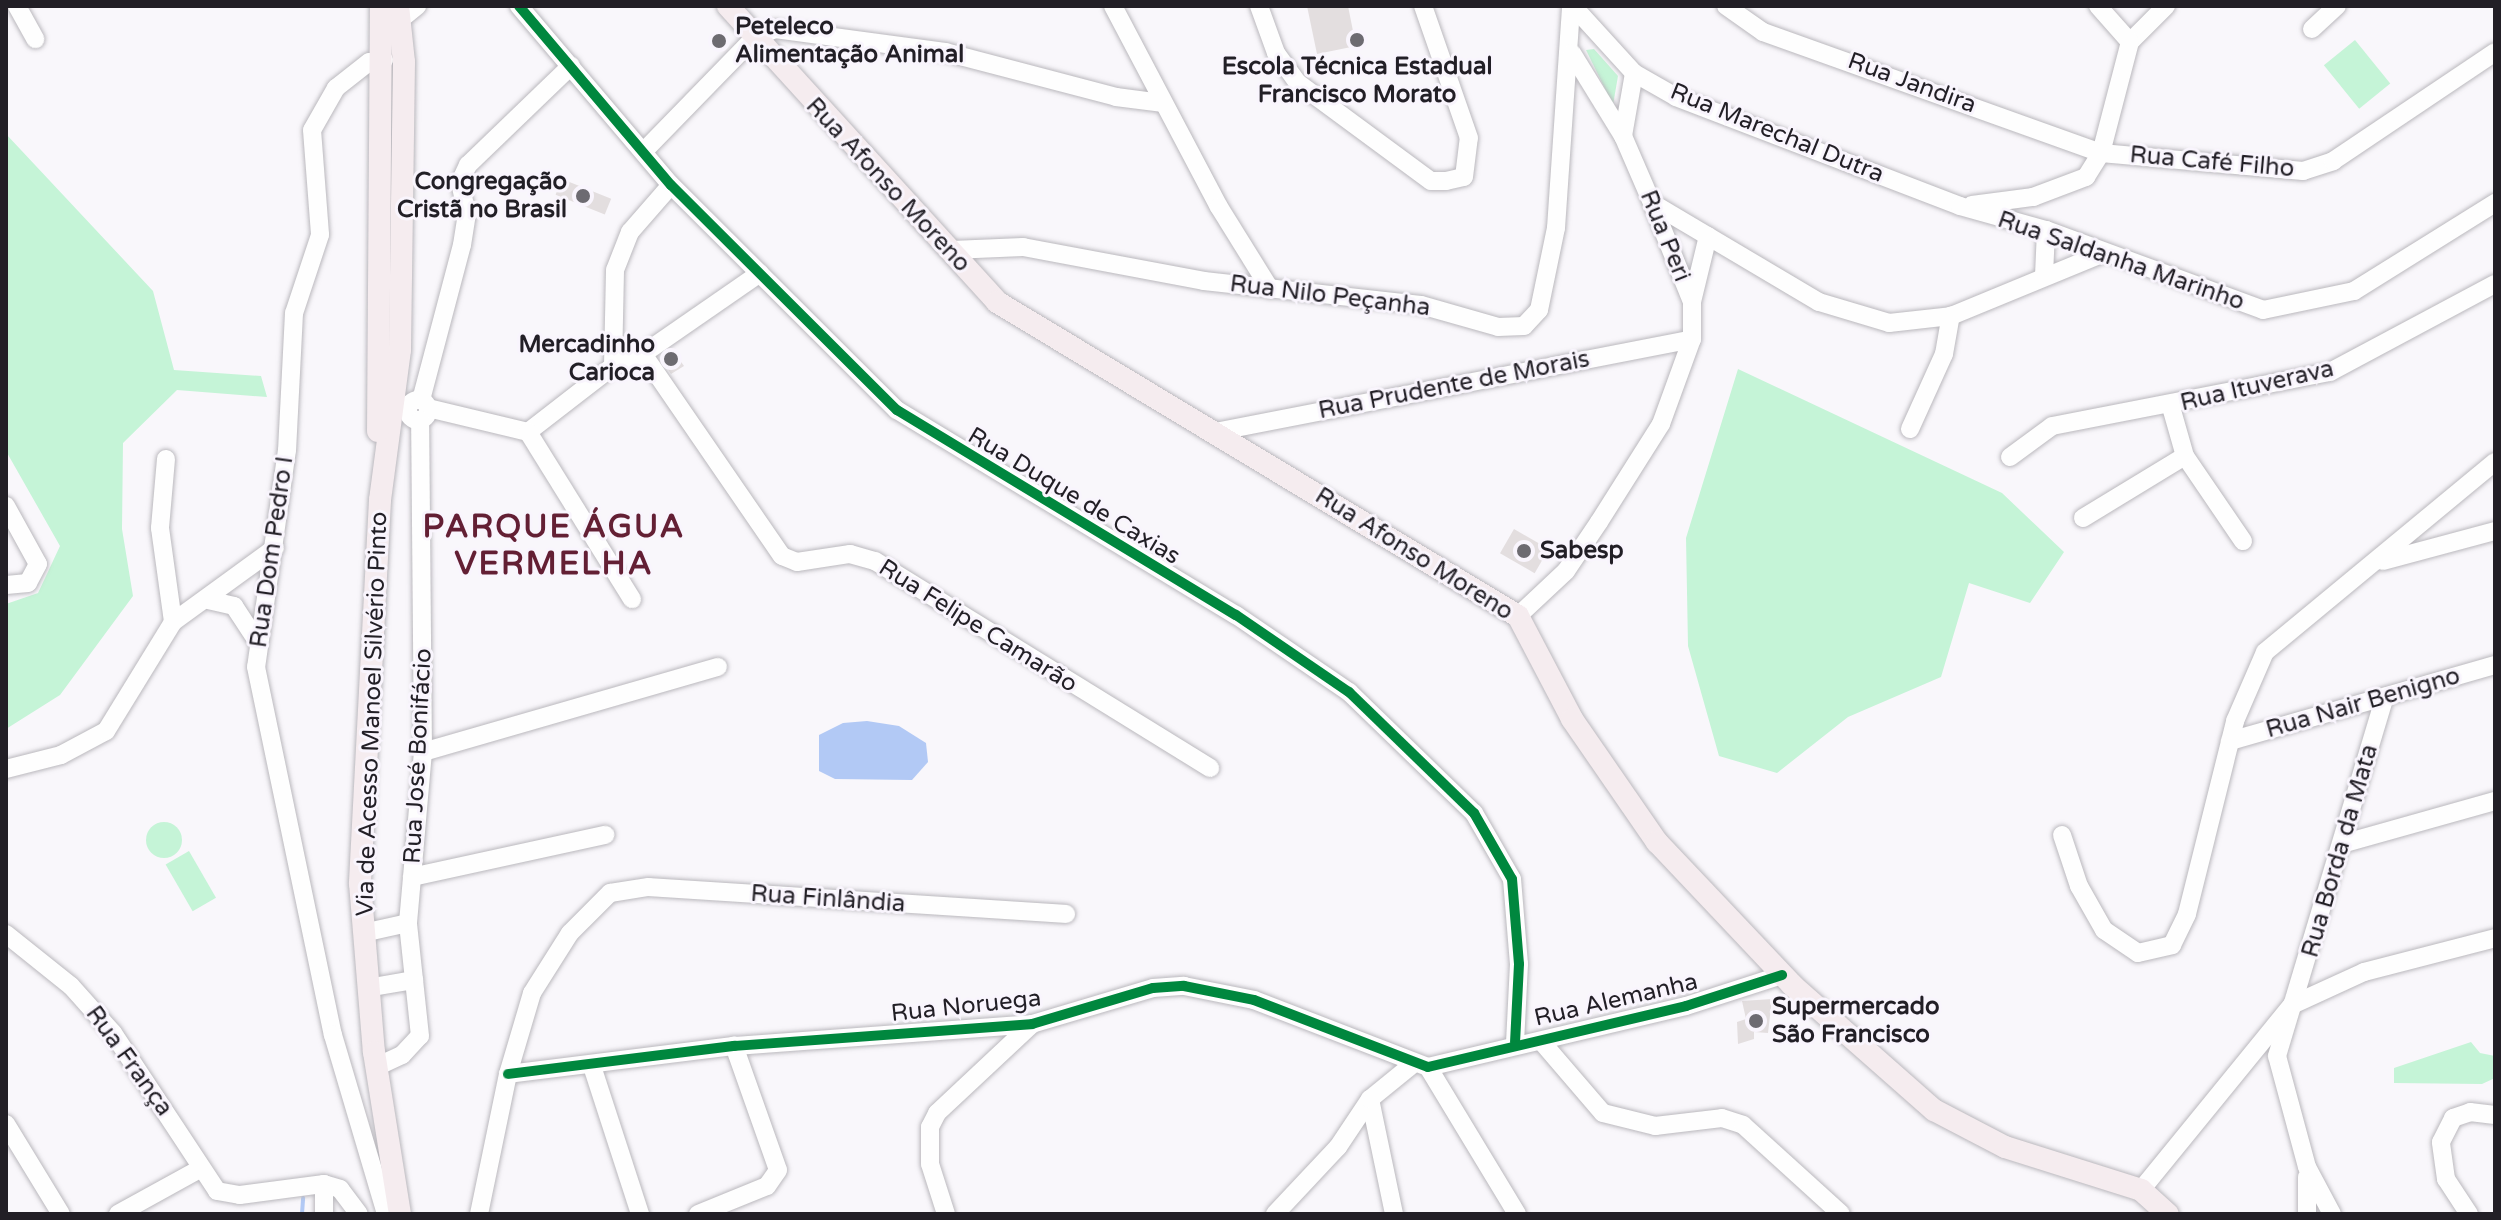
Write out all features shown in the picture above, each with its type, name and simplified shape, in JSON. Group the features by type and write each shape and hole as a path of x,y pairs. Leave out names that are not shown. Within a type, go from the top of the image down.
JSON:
{"main road":[{"name":"Via de Acesso Manoel Silvério Pinto","path":"381,6 407,403"},
{"name":"Rua Afonso Moreno","path":"728,6 997,302 1518,616 1572,719 1657,842 1782,975 1843,1034 1964,1129 2141,1190 2168,1214"},
{"name":"Via de Acesso Manoel Silvério Pinto","path":"400,1214 376,1067 360,883 380,500 407,403 402,130 406,10"},
{"path":"384,60 395,66 402,130"}],"street":[{"path":"17,6 35,39"},
{"name":"Rua Duque de Caxias","path":"519,6 645,150 671,185 897,410 1315,668 1349,692 1474,813 1512,879 1519,964 1515,1042"},
{"path":"1113,6 1162,103 1270,289"},
{"path":"1259,6 1276,53 1298,83 1431,181 1464,177 1471,153 1466,123 1423,6"},
{"name":"Rua Nilo Peçanha","path":"952,250 1023,247 1270,289 1421,305 1498,327 1524,326 1539,310 1549,277 1572,53 1572,6"},
{"name":"Rua Marechal Dutra","path":"1572,6 1634,73 1707,110 1960,206"},
{"name":"Rua Jandira","path":"1726,6 1763,32 2101,153"},
{"path":"2098,6 2130,42"},
{"path":"2101,153 2130,42 2166,6"},
{"path":"2312,29 2337,6"},
{"path":"645,150 746,23 945,52 1116,97 1162,103"},
{"name":"Rua Café Filho","path":"1960,206 2066,187 2086,177 2101,153 2319,168 2495,52"},
{"name":"Rua Peri","path":"1572,53 1623,136 1652,203 1692,302 1692,339"},
{"name":"Rua Dom Pedro I","path":"384,60 369,62 336,88 312,130 320,235 291,339 287,450 275,548 257,641 257,680 333,1035 386,1214"},
{"name":"Rua José Bonifácio","path":"376,1067 402,1055 420,1036 408,923 423,752 407,403 462,245 467,215 460,182 468,165 571,66"},
{"path":"1623,136 1634,73"},
{"path":"613,366 609,334 618,260 630,232 671,185"},
{"path":"1652,203 1842,314 1889,323 1951,316 2104,253"},
{"name":"Rua Saldanha Marinho","path":"1960,206 2046,230 2263,310 2305,306 2354,291 2495,203"},
{"path":"2044,276 2046,230"},
{"path":"1692,302 1708,236"},
{"path":"528,432 613,366 643,354 760,273"},
{"name":"Rua Ituverava","path":"2010,457 2052,426 2171,407 2330,372 2495,284"},
{"path":"1910,429 1944,354 1951,316"},
{"path":"1518,616 1566,571 1607,510 1661,424 1692,339"},
{"name":"Rua Prudente de Morais","path":"1215,432 1692,339"},
{"name":"Rua Felipe Camarão","path":"643,354 782,556 797,562 850,554 875,561 1210,768"},
{"path":"407,403 528,432 632,599"},
{"path":"2171,407 2185,456 2243,541"},
{"path":"2083,518 2185,456"},
{"path":"166,459 160,528 173,622"},
{"path":"2062,835 2079,886 2104,930 2138,953 2172,945 2187,914 2230,741 2265,652 2495,462"},
{"path":"6,506 38,564 28,583 6,585"},
{"path":"2372,564 2495,531"},
{"path":"6,769 61,755 106,731 173,622 208,600 275,548"},
{"path":"208,600 234,606 257,641"},
{"name":"Rua Nair Benigno","path":"2230,741 2495,665"},
{"path":"423,752 718,667"},
{"name":"Rua Borda da Mata","path":"2307,1167 2278,1068 2292,1005 2385,697"},
{"path":"2342,844 2495,801"},
{"path":"412,877 605,835"},
{"name":"Rua Finlândia","path":"508,1074 532,993 594,904 610,893 649,887 1066,914"},
{"path":"363,933 408,923"},
{"name":"Rua França","path":"6,934 97,1013 200,1169"},
{"path":"2141,1190 2292,1005 2364,972 2495,938"},
{"name":"Rua Alemanha","path":"1420,1066 1515,1042 1541,1041 1686,1006 1782,975"},
{"path":"367,988 414,980"},
{"name":"Rua Noruega","path":"508,1074 734,1046 1032,1024 1153,988 1184,986 1254,1000 1420,1066"},
{"path":"946,1214 930,1164 930,1127 937,1113 1032,1024"},
{"path":"1541,1041 1603,1113 1655,1126 1722,1118 1743,1125 1762,1136 1841,1214"},
{"path":"698,1214 767,1186 778,1170 734,1046"},
{"path":"592,1066 640,1214"},
{"path":"1275,1214 1338,1147 1370,1099 1420,1066 1517,1214"},
{"path":"479,1214 508,1074"},
{"path":"1370,1099 1394,1214"},
{"path":"2469,1214 2446,1179 2441,1142 2453,1118 2470,1112 2495,1115"},
{"path":"6,1124 61,1214"},
{"path":"2307,1167 2307,1214"},
{"path":"2307,1167 2332,1214"},
{"path":"118,1214 200,1169 228,1195 324,1184 340,1189 359,1214"},
{"path":"324,1184 324,1214"}],"green space":[{"path":"2355,40 2390,84 2359,109 2324,65"},
{"path":"1594,49 1618,76 1613,105 1586,50"},
{"path":"6,134 153,291 174,370 261,376 267,397 177,390 123,443 122,529 133,596 60,695 6,729 6,604 38,593 60,546 6,451"},
{"path":"1738,369 2002,493 2064,552 2030,603 1969,583 1941,677 1848,717 1777,773 1719,756 1688,646 1686,538"},
{"path":"164,822 176,828 182,840 176,852 164,858 152,852 146,840 152,828"},
{"path":"189,851 216,898 193,911 166,865"},
{"path":"2471,1042 2480,1053 2495,1056 2495,1078 2482,1084 2394,1083 2394,1068"}],"water":[{"path":"867,721 899,726 926,743 928,762 912,780 835,779 819,771 819,735 843,723"}],"building":[{"path":"1307,6 1348,6 1356,46 1317,54"},
{"name":"Congregação Cristã no Brasil","path":"562,179 611,199 605,215 556,195"},
{"name":"Mercadinho Carioca","path":"672,349 684,366 671,374 663,362"},
{"name":"Sabesp","path":"1514,529 1549,549 1535,573 1500,553"},
{"name":"Supermercado São Francisco","path":"1772,999 1768,1033 1754,1032 1754,1039 1738,1044 1737,1022 1746,1019 1742,1001"}],"waterway":[{"path":"302,1214 303,1198"}],"cycle path":[{"path":"519,6 671,185 897,410 1236,615 1349,692 1474,813 1512,879 1519,964 1515,1042"},
{"path":"508,1074 734,1046 1032,1024 1153,988 1184,986 1254,1000 1428,1067 1686,1006 1782,975"}],"place":[{"name":"Escola Técnica Estadual Francisco Morato","path":"1357,40"},
{"name":"Peteleco Alimentação Animal","path":"719,41"},
{"name":"Congregação Cristã no Brasil","path":"583,196"},
{"name":"Mercadinho Carioca","path":"671,359"},
{"name":"Sabesp","path":"1524,551"},
{"name":"Supermercado São Francisco","path":"1756,1021"}],"district":[{"name":"PARQUE ÁGUA VERMELHA","path":"554,546"}]}
